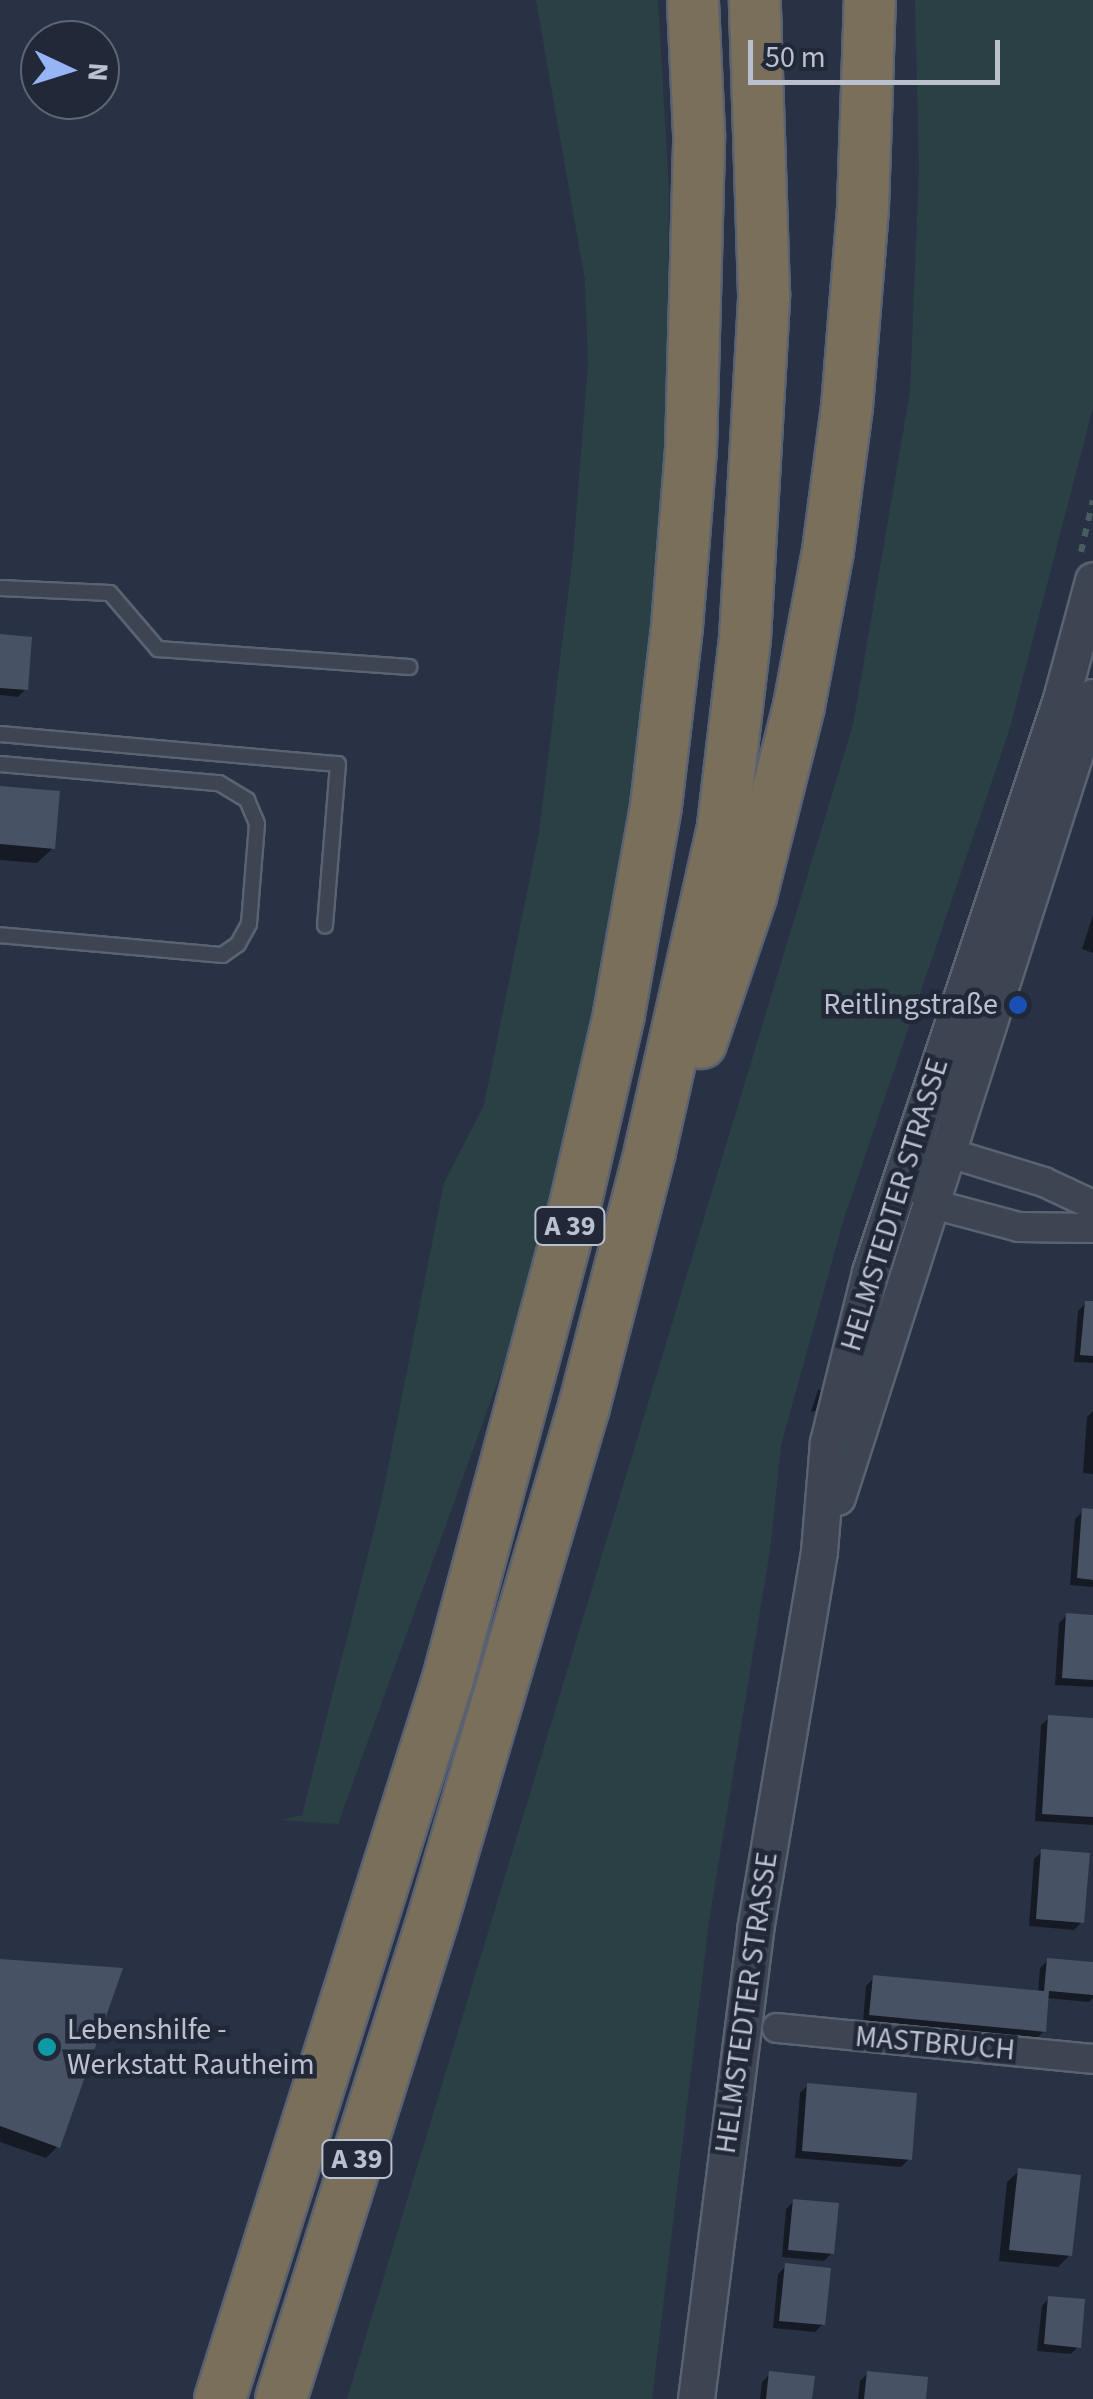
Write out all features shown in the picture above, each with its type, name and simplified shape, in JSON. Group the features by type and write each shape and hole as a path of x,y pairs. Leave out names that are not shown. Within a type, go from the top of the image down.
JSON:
{"highway":[{"name":"A 39","path":"220,2399 448,1679 559,1268 619,1014 656,806 677,627 691,450 698,134 693,0"},
{"name":"A 39","path":"280,2399 433,1920 584,1407 650,1151 722,826 745,640 764,294 755,0"},
{"path":"650,1151 708,1030 752,896 799,706 828,551 847,407 863,207 870,0"}],"street":[{"name":"HELMSTEDTER STRASSE","path":"696,2399 755,1930 819,1551 828,1442 870,1272 1061,699 1093,580"},
{"name":"HELMSTEDTER STRASSE","path":"819,1551 1093,696"},
{"path":"1093,1205 1044,1182 946,1152 907,1155 929,1203 1019,1227 1093,1228"},
{"name":"MASTBRUCH","path":"777,2028 1093,2059"}],"lane":[{"path":"0,588 110,592 158,649 410,667"},
{"path":"0,734 338,764 325,925"},
{"path":"0,764 219,783 234,788 246,800 257,824 249,924 238,944 222,955 0,935"}],"green space":[{"path":"536,0 658,0 669,191 665,459 642,723 599,1006 532,1286 338,1824 281,1820 302,1815 381,1503 444,1183 484,1105 539,833 573,554 588,365 585,280"},
{"path":"915,0 1093,0 1093,407 1009,731 844,1218 781,1445 770,1550 709,1921 652,2399 347,2399 853,725 910,392 919,169"}],"building":[{"path":"0,634 32,637 28,690 0,688"},
{"path":"0,786 60,791 55,849 0,844"},
{"path":"1085,1301 1093,1301 1093,1356 1080,1355"},
{"path":"1082,1508 1093,1509 1093,1580 1077,1578"},
{"path":"1066,1613 1093,1615 1093,1680 1062,1678"},
{"path":"1048,1715 1093,1718 1093,1817 1042,1814"},
{"path":"1041,1849 1090,1853 1084,1923 1036,1919"},
{"path":"1047,1958 1093,1962 1093,1995 1049,1991 1046,2032 869,2015 873,1975 1044,1991"},
{"name":"Lebenshilfe - Werkstatt Rautheim","path":"0,1959 123,1968 60,2148 0,2126"},
{"path":"807,2083 917,2093 912,2160 802,2151"},
{"path":"1018,2168 1081,2175 1072,2256 1009,2250"},
{"path":"793,2199 839,2203 834,2254 788,2250"},
{"path":"785,2263 831,2268 825,2325 779,2321"},
{"path":"1048,2296 1085,2299 1081,2348 1044,2344"},
{"path":"769,2371 815,2376 812,2399 766,2399"},
{"path":"867,2371 928,2377 926,2399 864,2399"}],"place":[{"name":"Reitlingstraße","path":"1018,1005"},
{"name":"Lebenshilfe - Werkstatt Rautheim","path":"47,2047"}]}
